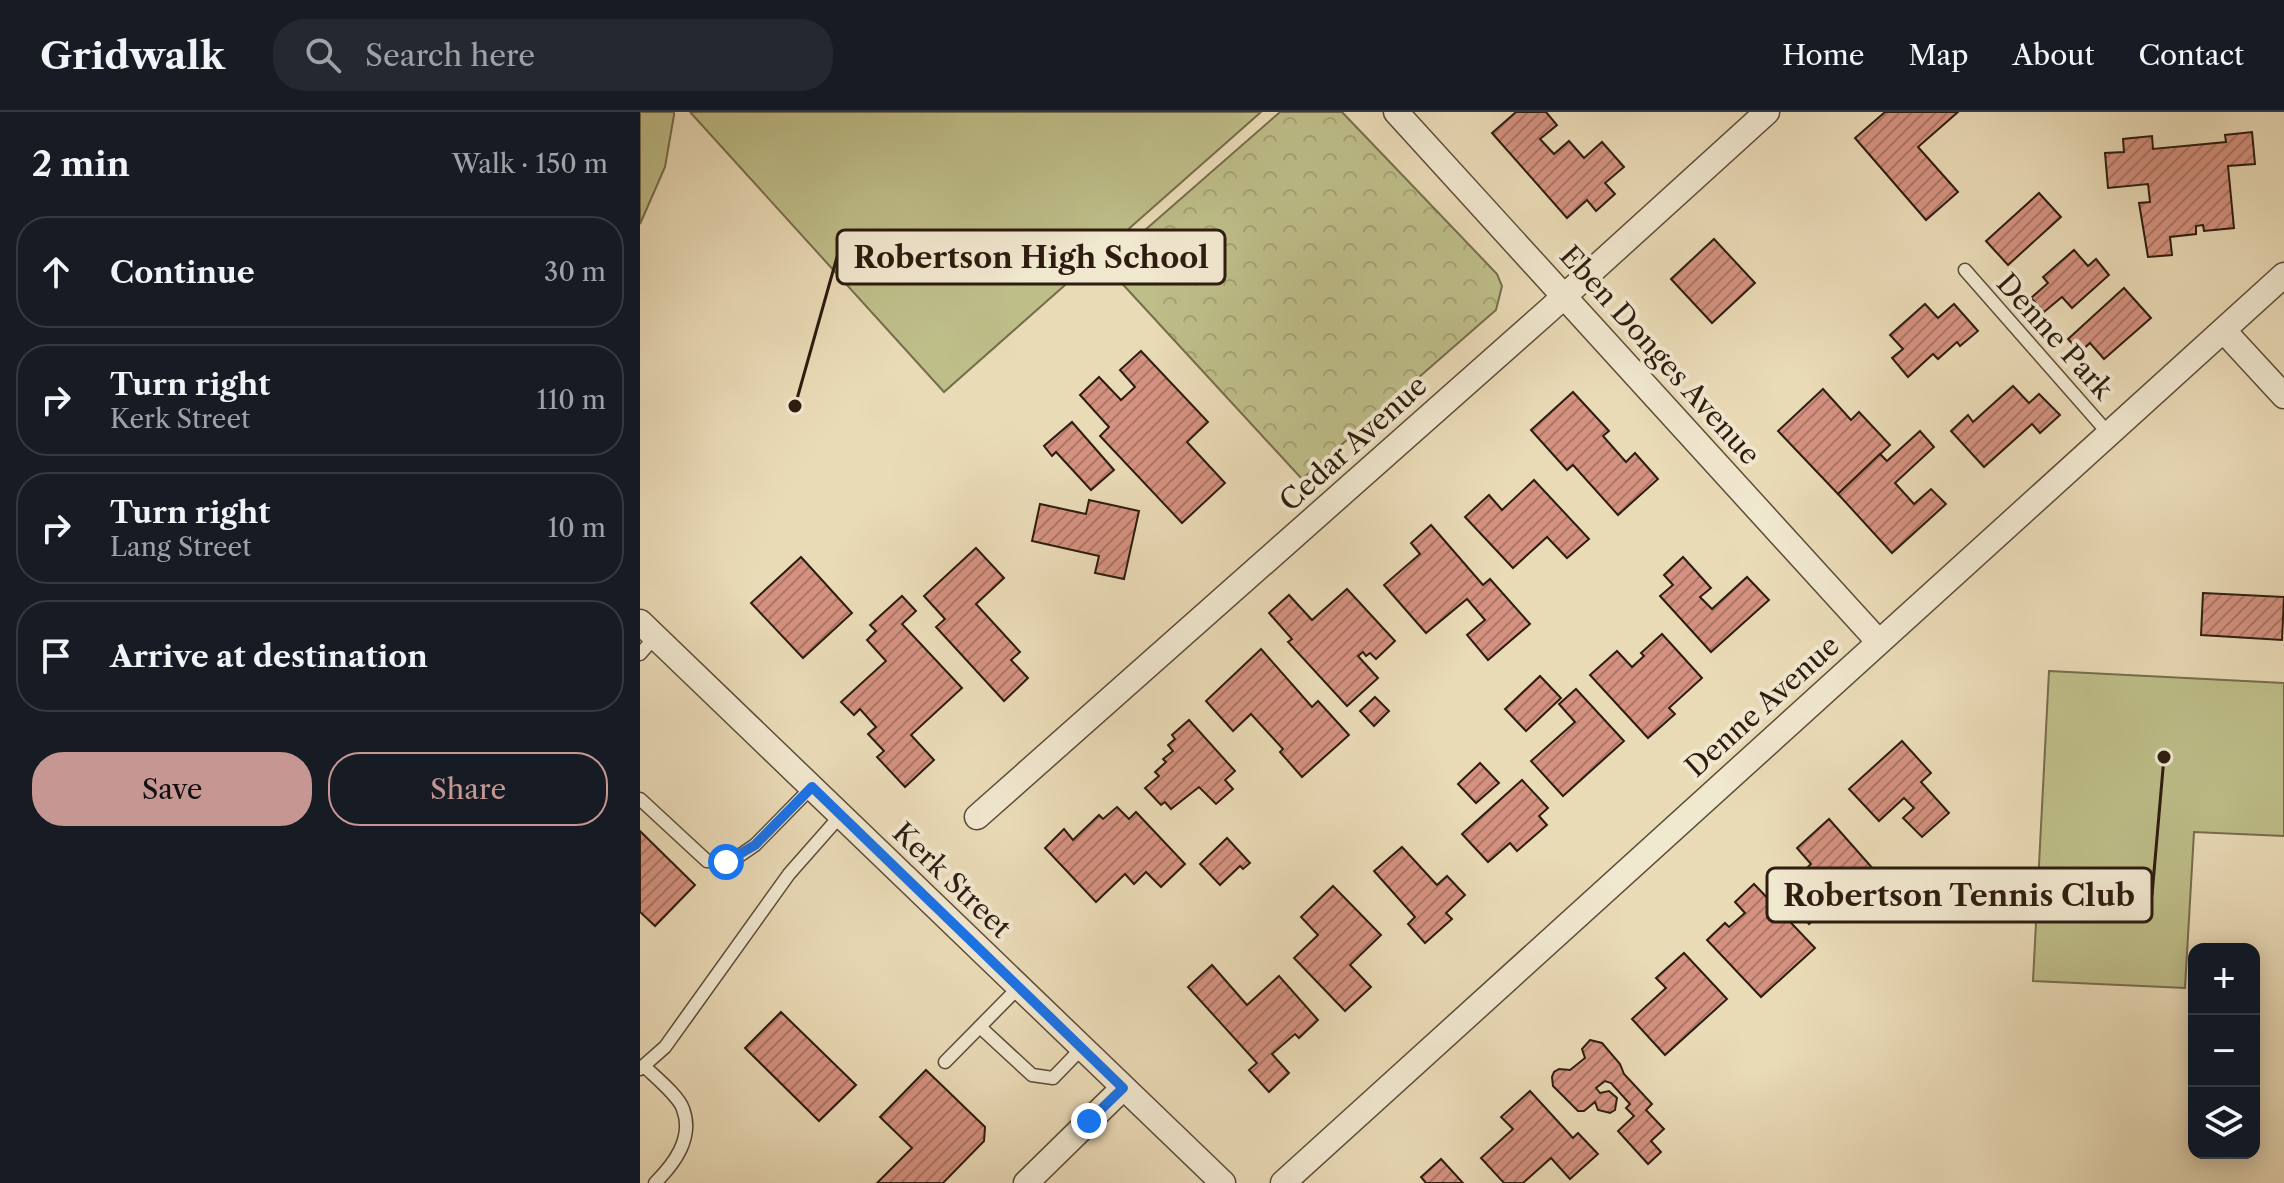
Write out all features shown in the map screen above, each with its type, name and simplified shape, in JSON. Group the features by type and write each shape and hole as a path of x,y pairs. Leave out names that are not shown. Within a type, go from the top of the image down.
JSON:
{"street":[{"name":"Eben Donges Avenue","path":"1396,112 1878,641"},
{"name":"Cedar Avenue","path":"977,817 1767,112"},
{"name":"Denne Avenue","path":"1283,1183 2284,275"},
{"path":"2224,331 2284,396"},
{"name":"Kerk Street","path":"645,637 812,787 1223,1183"},
{"path":"1026,1183 1123,1088"}],"lane":[{"name":"Denne Park","path":"1965,270 2109,434"},
{"path":"640,799 707,861 726,862 755,845 812,787"},
{"path":"655,1183 672,1166 684,1142 685,1119 683,1106 642,1068 665,1047 789,874 841,815"},
{"path":"945,1062 1020,986"},
{"path":"980,1027 1032,1075 1038,1077 1053,1078 1083,1047"}],"green space":[{"path":"640,112 674,112 674,115 665,167 640,224"},
{"path":"690,112 1261,112 944,392"},
{"path":"1280,112 1342,112 1497,274 1502,286 1496,310 1302,479 1105,265"},
{"path":"2049,671 2284,683 2284,836 2194,832 2185,988 2033,981"}],"building":[{"path":"1516,112 1546,112 1557,125 1540,139 1554,154 1569,141 1584,158 1602,142 1624,167 1605,183 1615,194 1596,211 1587,200 1567,218 1492,133"},
{"path":"1885,112 1958,112 1918,147 1958,192 1926,220 1855,138"},
{"path":"2252,132 2255,164 2228,166 2234,228 2204,231 2203,225 2196,226 2196,234 2170,237 2172,255 2148,257 2139,203 2150,202 2148,184 2108,188 2105,153 2124,152 2123,139 2152,136 2153,149 2226,142 2225,135"},
{"path":"2039,193 2061,217 2008,265 1986,241"},
{"path":"1714,239 1755,283 1712,323 1671,279"},
{"path":"2074,250 2088,266 2096,259 2109,275 2072,308 2062,297 2044,312 2031,298 2048,283 2043,277"},
{"path":"2124,288 2151,318 2104,359 2090,343 2080,352 2068,339"},
{"path":"1925,304 1938,318 1954,304 1978,331 1960,346 1957,342 1938,359 1933,354 1908,377 1892,358 1903,349 1890,335"},
{"path":"1141,351 1208,422 1187,442 1225,483 1182,523 1100,436 1109,427 1080,395 1099,377 1121,400 1135,387 1120,370"},
{"path":"2013,386 2029,403 2039,394 2060,415 2040,433 2032,424 1984,467 1951,431 1968,415 1973,422"},
{"path":"1823,389 1851,420 1859,412 1890,445 1838,494 1778,431"},
{"path":"1573,392 1609,431 1603,436 1626,462 1635,453 1658,479 1618,515 1573,465 1567,470 1531,430"},
{"path":"1072,422 1114,470 1091,490 1056,452 1052,456 1044,446"},
{"path":"1920,431 1934,447 1895,483 1914,504 1931,489 1946,504 1892,553 1838,494 1880,454 1887,461"},
{"path":"1534,480 1589,539 1567,558 1547,537 1513,568 1465,517 1489,495 1502,510"},
{"path":"1089,500 1139,511 1124,579 1095,573 1099,556 1032,541 1040,504 1086,514"},
{"path":"1431,525 1483,585 1490,579 1530,624 1488,660 1467,635 1485,620 1467,599 1426,633 1384,585 1420,554 1411,543"},
{"path":"976,548 1004,578 976,604 1020,652 1011,660 1028,678 1004,701 936,627 945,619 924,596"},
{"path":"801,557 852,613 803,658 751,603"},
{"path":"1683,557 1711,588 1700,597 1712,609 1747,577 1769,600 1711,652 1660,596 1673,585 1664,575"},
{"path":"1347,589 1395,641 1376,659 1370,653 1366,656 1363,652 1358,656 1378,678 1347,706 1288,642 1292,639 1269,613 1289,595 1312,620"},
{"path":"2203,593 2284,597 2282,640 2201,635"},
{"path":"902,596 916,611 902,624 962,688 911,735 934,760 905,787 877,757 884,751 868,734 876,727 860,709 854,715 841,702 886,661 867,640 876,631 870,625"},
{"path":"1662,634 1702,678 1669,708 1675,714 1648,738 1590,675 1617,651 1632,667 1644,656 1641,653"},
{"path":"1261,649 1312,707 1318,701 1349,735 1302,777 1280,752 1283,749 1251,714 1233,731 1206,701"},
{"path":"1540,676 1561,698 1526,731 1505,709"},
{"path":"1576,689 1624,741 1563,796 1531,761 1575,722 1559,704"},
{"path":"1375,697 1389,711 1374,726 1360,711"},
{"path":"1189,720 1235,771 1225,780 1233,789 1216,804 1199,787 1171,809 1165,802 1161,805 1145,788 1159,776 1155,772 1173,751 1168,745 1175,739 1172,735"},
{"path":"1902,741 1931,773 1921,782 1949,813 1922,837 1903,818 1914,808 1904,798 1879,821 1849,789"},
{"path":"1480,763 1499,783 1476,803 1458,784"},
{"path":"1522,780 1548,808 1539,816 1547,825 1517,851 1510,843 1488,862 1462,834"},
{"path":"1117,807 1129,819 1136,812 1185,864 1161,887 1146,872 1134,884 1125,874 1096,902 1045,848 1064,829 1073,840 1099,815 1103,819"},
{"path":"1829,819 1882,879 1850,907 1832,887 1824,894 1832,903 1809,924 1781,892 1811,864 1797,848"},
{"path":"640,831 695,885 655,926 640,912"},
{"path":"1227,838 1250,863 1243,869 1240,866 1220,885 1200,864"},
{"path":"1402,847 1437,885 1447,876 1465,895 1446,913 1452,919 1425,943 1408,924 1415,917 1374,871"},
{"path":"1754,884 1815,948 1761,997 1707,940 1725,923 1729,927 1745,913 1735,902"},
{"path":"1333,886 1381,935 1350,965 1371,987 1345,1011 1294,958 1318,935 1301,917"},
{"path":"1684,953 1727,999 1665,1055 1632,1019 1666,988 1656,978"},
{"path":"1212,965 1247,1005 1279,976 1318,1020 1299,1038 1295,1034 1272,1054 1289,1073 1269,1092 1249,1070 1257,1063 1188,987"},
{"path":"781,1012 856,1085 819,1121 745,1048"},
{"path":"1590,1040 1602,1043 1620,1064 1624,1074 1652,1104 1646,1110 1664,1129 1651,1141 1661,1152 1648,1164 1618,1131 1634,1116 1626,1108 1630,1104 1611,1083 1605,1081 1596,1088 1600,1093 1609,1091 1617,1098 1615,1110 1610,1113 1598,1110 1595,1102 1584,1111 1578,1111 1553,1086 1554,1072 1570,1070 1585,1058 1582,1049"},
{"path":"926,1070 985,1127 984,1141 943,1183 877,1183 912,1148 880,1117"},
{"path":"1530,1091 1573,1138 1578,1133 1598,1154 1570,1179 1551,1158 1523,1183 1504,1183 1481,1158 1513,1129 1501,1117"},
{"path":"1441,1159 1463,1183 1426,1183 1421,1177"}],"place":[{"name":"Robertson High School","path":"795,406"},
{"name":"Robertson Tennis Club","path":"2164,757"}],"route":[{"path":"726,862 755,845 812,787 1123,1088 1089,1121"}]}
